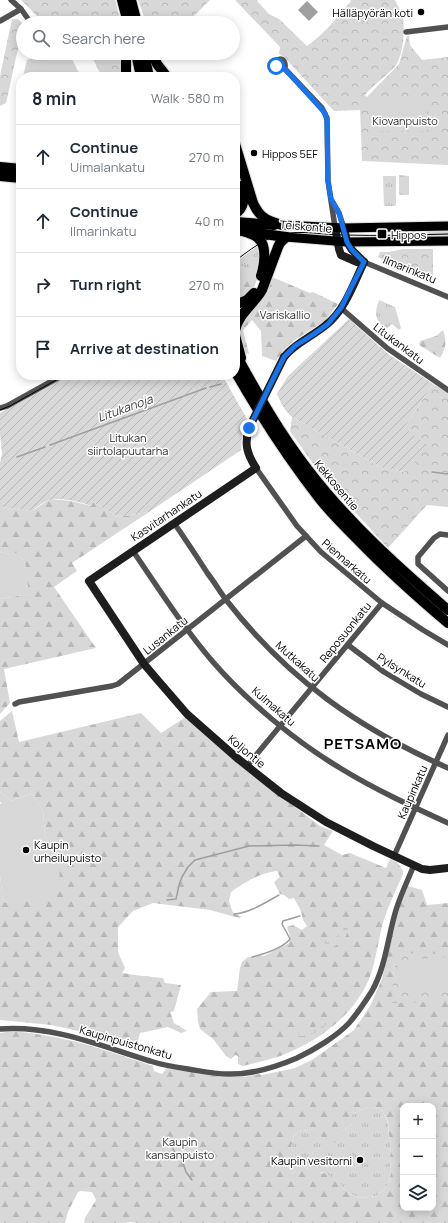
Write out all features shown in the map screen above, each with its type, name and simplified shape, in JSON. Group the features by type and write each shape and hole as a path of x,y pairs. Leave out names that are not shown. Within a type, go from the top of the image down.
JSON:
{"highway":[{"path":"122,0 130,16"},
{"path":"130,0 132,16"},
{"path":"126,60 126,72"},
{"path":"137,60 140,72"},
{"path":"145,60 148,72"},
{"path":"155,60 163,72"},
{"path":"240,160 256,209 262,217 282,225"},
{"path":"0,167 16,169"},
{"path":"0,176 16,178"},
{"path":"240,183 244,199 240,209"},
{"name":"Teiskontie","path":"240,223 282,225"},
{"path":"240,231 258,238 264,254 264,265 259,282 247,300 240,303"},
{"name":"Teiskontie","path":"240,231 286,237"},
{"path":"240,318 262,290 278,247 286,237"},
{"name":"Kekkosentie","path":"240,369 296,454 319,483 390,559 448,610"},
{"name":"Kekkosentie","path":"240,370 274,434 320,499 345,527 386,568 448,623"}],"main road":[{"name":"Teiskontie","path":"282,225 339,227 448,226"},
{"name":"Teiskontie","path":"286,237 347,242 448,240"}],"street":[{"path":"11,0 25,16"},
{"path":"0,21 20,9"},
{"path":"406,32 448,27"},
{"path":"285,69 322,108 326,116 328,181 331,199 339,227 347,242"},
{"path":"331,199 339,213 337,241"},
{"name":"Ilmarinkatu","path":"337,241 341,255 357,262 364,262 448,296"},
{"name":"Ilmarinkatu","path":"347,242 352,250 364,262"},
{"path":"256,468 248,452 247,439 249,428 284,357 295,346 328,324 341,308 364,262"},
{"name":"Litukankatu","path":"341,308 387,348 448,390"},
{"path":"0,408 7,406 54,380"},
{"name":"Kasvitarhankatu","path":"89,579 256,468"},
{"name":"Piennarkatu","path":"256,468 306,536 325,556 382,603 448,645"},
{"name":"Mutkakatu","path":"174,523 226,600 266,646 295,674 352,717 385,738 448,768"},
{"path":"448,535 440,534 434,538 418,557 418,564 448,591"},
{"name":"Lusankatu","path":"15,704 19,702 112,686 121,682 306,536"},
{"name":"Kulmakatu","path":"133,551 187,630 223,673 262,710 296,738 339,768 377,789 448,822"},
{"name":"Koljontie","path":"89,579 144,664 161,685 188,714 247,766 276,789 311,813 349,834 427,870 448,868"},
{"name":"Reposuonkatu","path":"247,766 382,603"},
{"name":"Pylsynkatu","path":"348,645 384,672 421,694 448,707"},
{"name":"Kaupinkatu","path":"394,856 448,735"},
{"name":"Kaupinpuistonkatu","path":"0,1029 35,1030 60,1034 88,1040 155,1063 214,1074 242,1074 289,1061 312,1050 349,1024 364,1004 378,978 396,909 414,865"}],"green space":[{"path":"21,0 115,0 119,16 37,16"},
{"path":"138,0 210,0 194,16 144,16"},
{"name":"Kiovanpuisto","path":"235,0 258,0 257,1 269,14 279,19 307,46 330,25 351,1 350,0 395,0 402,14 404,25 400,55 396,65 389,73 365,95 367,97 399,64 407,36 409,36 410,45 422,60 448,57 448,165 362,161 360,110 334,111 285,58 279,54 280,47"},
{"path":"12,19 16,19 16,58 6,103 0,106 0,76"},
{"path":"27,60 72,60 78,72 24,72"},
{"path":"94,60 121,60 120,72 100,72"},
{"name":"Kiovanpuisto","path":"427,97 427,131 372,131 371,98"},
{"path":"399,175 409,176 409,195 399,195"},
{"path":"383,176 396,176 395,206 384,206"},
{"path":"412,229 448,229 448,238 412,238"},
{"path":"260,244 259,270 256,284 249,293 240,298 240,279 243,266 240,268 240,259"},
{"path":"403,249 433,249 433,281 394,266 378,257 380,252"},
{"path":"243,266 254,267 256,274 254,284 240,297 240,268"},
{"name":"Variskallio","path":"272,277 310,293 313,292 338,304 325,321 293,341 276,361 262,356 261,331 252,320 243,330 249,354 245,353 240,335 240,329 246,317 265,295"},
{"path":"379,300 395,307 401,328 399,330 392,324 385,330 377,319 376,309"},
{"path":"349,319 388,354 433,384 404,428 427,445 410,469 404,472 380,467 292,417 281,403 277,394 288,376"},
{"path":"443,330 445,344 444,351 440,358 419,345 420,341 436,336"},
{"name":"Litukan siirtolapuutarha","path":"59,380 225,380 247,419 242,435 241,450 149,512 118,517 93,502 91,506 59,499 49,500 32,511 0,507 0,463 2,454 0,413"},
{"path":"433,384 448,393 448,507 427,505 388,548 321,475 290,431 292,417 380,467 404,472 404,428"},
{"path":"50,499 71,501 91,506 93,502 118,517 149,512 72,563 77,571 54,587 96,648 4,669 10,703 0,714 0,599 28,594 25,563 20,556 0,552 0,507 32,511"},
{"path":"0,552 11,554 19,552 25,563 29,594 0,599"},
{"path":"12,711 19,742 141,713 161,733 186,717 237,763 320,826 333,831 324,845 342,855 350,853 386,868 390,859 397,862 403,871 403,874 385,917 369,979 363,992 346,1014 326,1032 303,1046 279,1057 243,1066 238,1064 238,1056 235,1055 231,1059 226,1056 213,1039 200,1029 197,1009 211,992 237,991 242,962 248,957 264,956 289,943 290,937 287,927 293,925 302,930 307,926 294,898 289,899 280,894 274,882 280,877 277,871 253,878 231,892 229,901 233,913 242,917 239,918 210,910 153,903 133,911 118,927 118,952 125,968 122,973 163,978 165,983 181,985 174,1011 170,1012 174,1023 187,1031 181,1033 168,1027 140,1033 136,1048 96,1035 51,1025 0,1020 0,875 3,902 59,865 45,835 43,812 33,793 11,801 0,792 0,721"},
{"name":"Kaupin urheilupuisto","path":"0,792 11,801 33,793 43,812 45,835 60,865 59,885 44,897 3,903 0,875 0,804 2,803 0,802"},
{"name":"Kaupin kansanpuisto","path":"408,886 422,890 427,905 448,903 448,954 425,954 395,964 393,976 448,999 448,1223 84,1223 85,1218 96,1200 92,1192 81,1191 78,1192 68,1212 65,1223 0,1223 0,1033 11,1032 43,1035 99,1048 153,1066 154,1071 162,1074 167,1068 222,1077 262,1075 295,1068 312,1060 354,1030 370,1006 382,979 398,911","holes":["368,1107 382,1110 388,1122 391,1145 391,1173 389,1182 384,1190 376,1196 361,1198 350,1194 339,1182 327,1174 303,1167 295,1158 291,1146 294,1136 298,1132 313,1129 326,1141 332,1143 343,1140 336,1134 352,1124 352,1114"]},
{"path":"344,928 348,928 346,936 342,941 330,949 324,947 327,938 337,936"},
{"path":"399,953 448,954 448,999 424,1002 392,1003 395,964 388,962 390,957"},
{"path":"448,957 448,989 402,992 402,987 398,987 398,982 395,982 395,972 398,971 397,966 400,965 400,960"},
{"path":"329,1016 331,1018 329,1021 316,1032 308,1036 298,1035 298,1032 317,1026"},
{"path":"368,1107 382,1110 388,1123 391,1145 391,1173 389,1182 384,1190 376,1196 361,1198 350,1194 339,1182 322,1172 316,1172 303,1167 295,1158 291,1146 294,1136 298,1132 313,1129 321,1135 324,1140 342,1140 335,1134 346,1129 352,1124 352,1114"}],"shaded area":[{"path":"307,1 318,12 309,21 298,10"}],"waterway":[{"path":"210,387 221,384"},
{"name":"Litukanoja","path":"50,445 206,388"},
{"name":"Litukanoja","path":"17,457 45,447"},
{"path":"432,472 448,474"},
{"path":"167,900 176,899 182,877 188,867 195,860 249,846 319,846"},
{"path":"234,914 246,912 279,895"},
{"path":"252,957 272,951 287,943 290,939 282,924 283,921 300,916"},
{"path":"171,1144 176,1154"},
{"path":"180,1158 186,1172 192,1180"}],"tram line":[{"path":"240,257 263,241 290,233 336,235 448,234"},
{"path":"0,410 56,380"}],"place":[{"name":"Hälläpyörän koti","path":"421,12"},
{"name":"Hippos 5EF","path":"254,153"},
{"name":"Hippos","path":"382,234"},
{"name":"Kaupin urheilupuisto","path":"26,850"},
{"name":"Kaupin vesitorni","path":"360,1160"}],"district":[{"name":"PETSAMO","path":"363,743"}],"route":[{"path":"249,428 284,357 295,346 328,324 341,308 364,262 352,250 347,242 342,221 331,199 328,181 327,118 325,113 285,69 278,68 276,66"}]}
